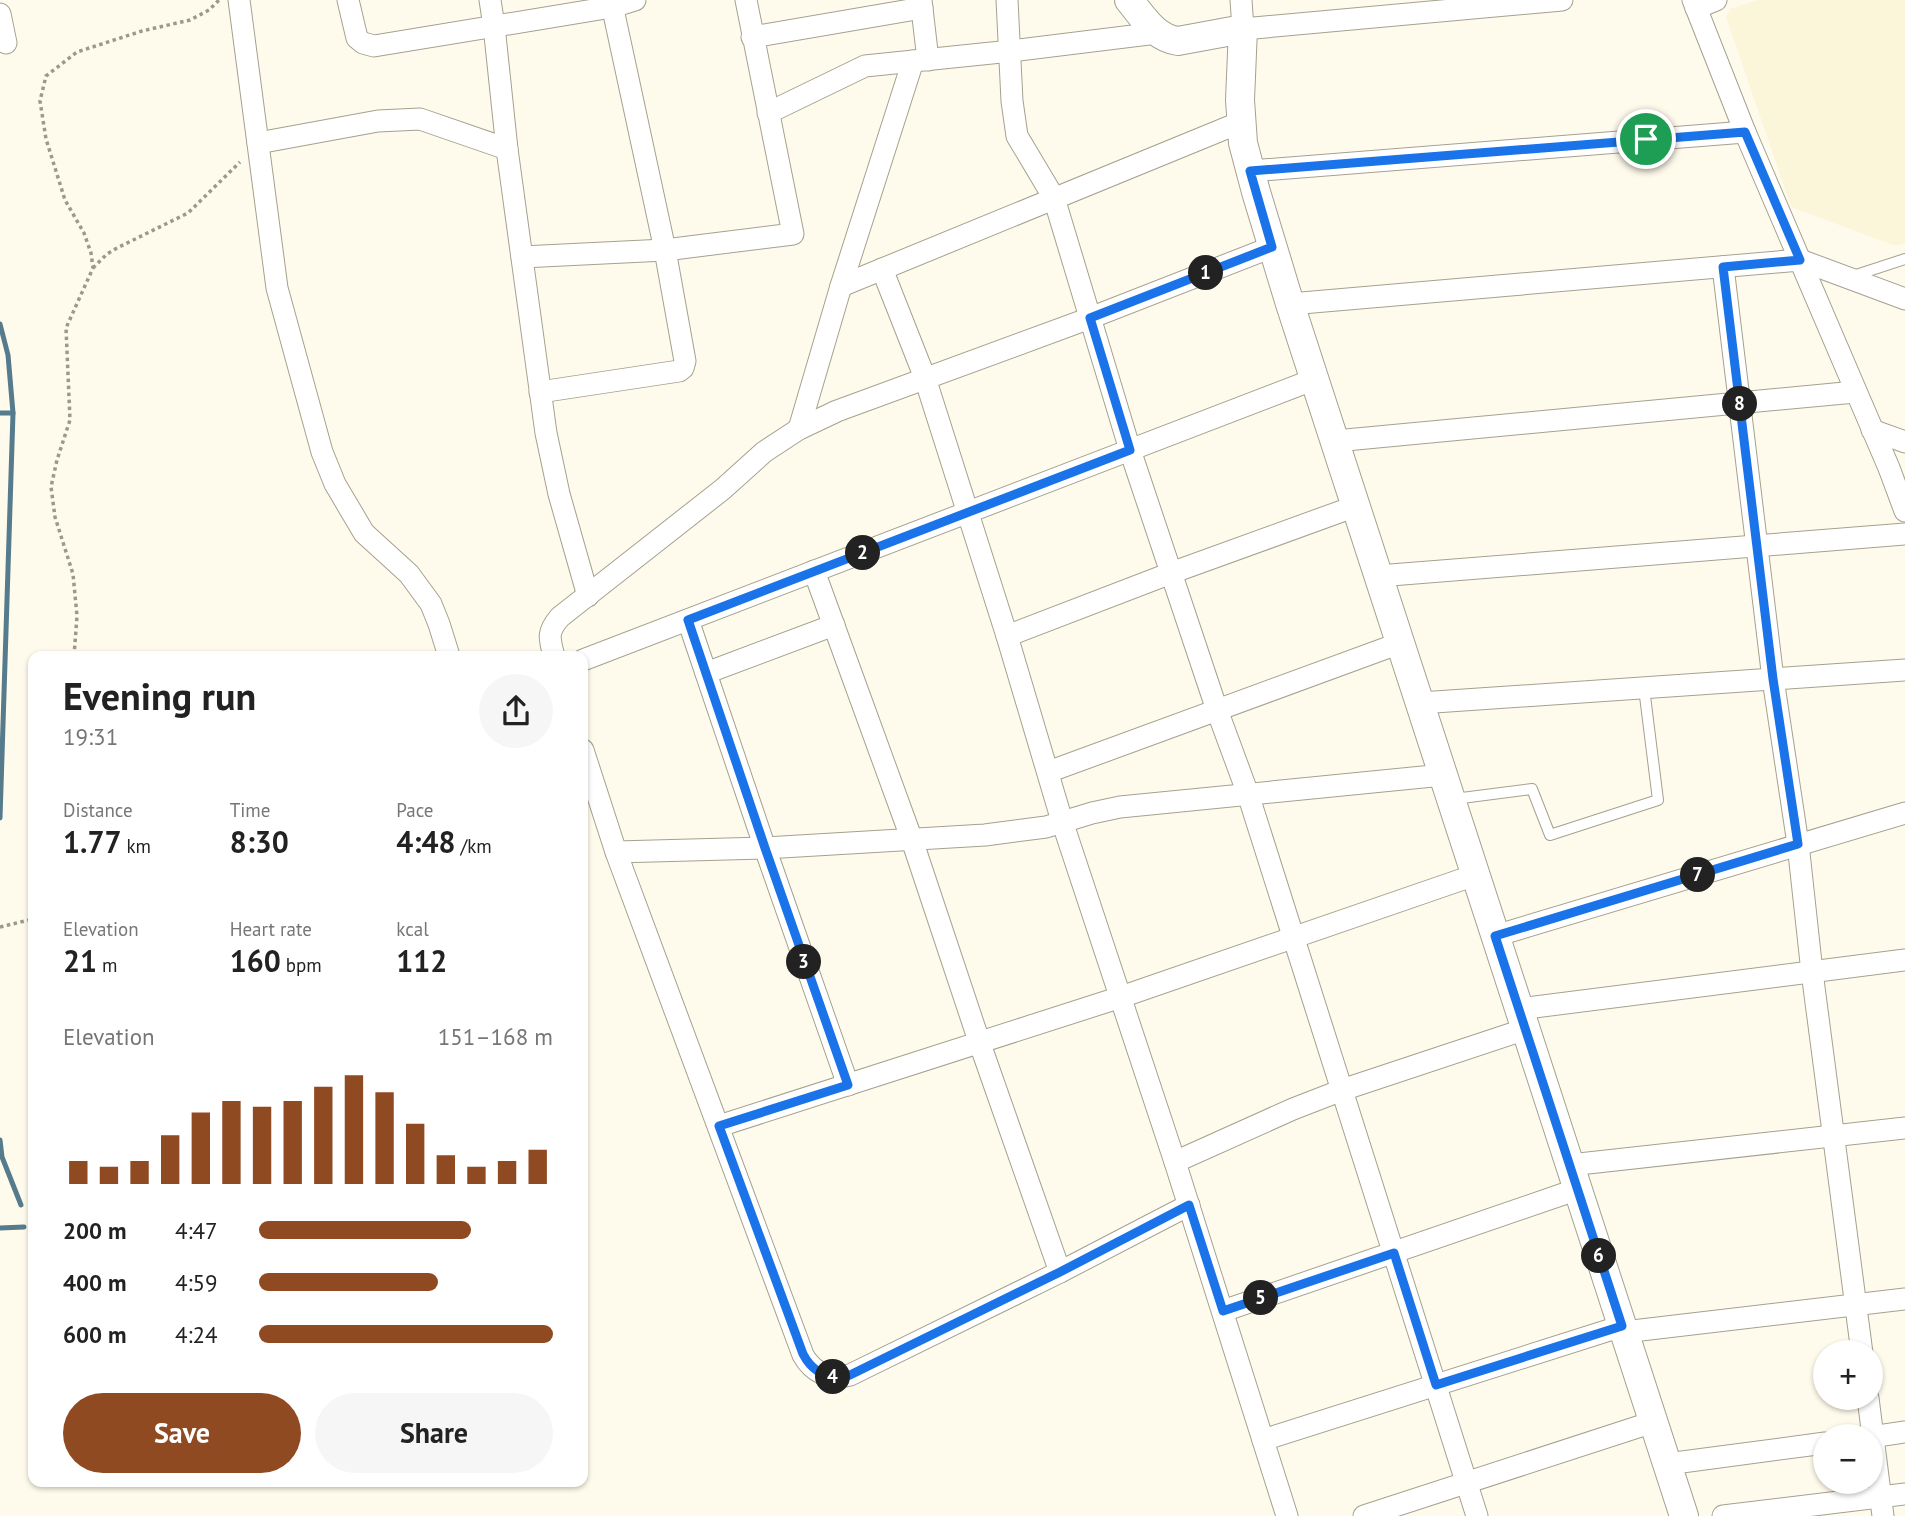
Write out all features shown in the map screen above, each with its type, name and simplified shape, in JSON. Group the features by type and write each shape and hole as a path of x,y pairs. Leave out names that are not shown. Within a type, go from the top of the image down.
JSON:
{"street":[{"path":"239,0 276,288 321,452 335,484 364,533 409,574 431,604 447,651"},
{"path":"348,0 357,38 374,46 635,0"},
{"path":"490,0 507,149 546,433 559,495 587,596"},
{"path":"522,257 665,250 793,233 746,0"},
{"path":"1007,0 1012,101 1017,136 1054,198 1130,450 1248,794 1477,1516"},
{"path":"1129,0 1157,33 1168,40 1178,41 1243,29 1562,0"},
{"path":"1241,0 1243,29 1240,100 1243,143 1272,247 1684,1516"},
{"path":"1716,0 1694,4 1855,392 1872,430 1897,471 1905,511"},
{"path":"540,392 679,371 685,361 665,250 611,3"},
{"path":"752,37 858,9 922,4 921,60 841,286 799,429"},
{"path":"0,14 6,43"},
{"path":"768,113 865,66 1157,33"},
{"path":"258,143 378,121 420,119 507,149"},
{"path":"841,286 1241,122"},
{"path":"1250,171 1745,132"},
{"path":"553,651 550,631 561,617 723,489 764,452 799,429 837,411 1090,318 1272,247"},
{"path":"1290,304 1800,260 1905,299"},
{"path":"1723,267 1756,546 1798,844 1860,1340"},
{"path":"882,269 925,378 1007,636 1062,821 1189,1205 1287,1516"},
{"path":"588,658 1315,379"},
{"path":"1335,441 1855,392"},
{"path":"1872,430 1905,443"},
{"path":"1007,636 1356,506"},
{"path":"1378,576 1905,534"},
{"path":"814,571 912,840 1060,1272"},
{"path":"688,620 848,1085"},
{"path":"706,673 834,625"},
{"path":"1048,772 1400,643"},
{"path":"1420,703 1905,670"},
{"path":"588,779 803,1354 807,1363 822,1374 831,1377 850,1375 1189,1205"},
{"path":"616,852 765,848 985,835 1046,827 1120,807 1248,794 1447,787"},
{"path":"1495,936 1905,813"},
{"path":"719,1126 1121,997 1475,874"},
{"path":"1175,1162 1293,1109 1522,1019 1812,972 1905,960"},
{"path":"1223,1311 1394,1253 1574,1177 1833,1136 1905,1128"},
{"path":"1263,1440 1623,1329 1905,1299"},
{"path":"1364,1516 1653,1422"},
{"path":"1883,1435 1905,1432"},
{"path":"1667,1464 1813,1445"},
{"path":"1723,1516 1882,1507 1905,1494"}],"lane":[{"path":"1848,278 1905,259"},
{"path":"1447,787 1532,789 1550,835 1658,800 1644,688"}],"path":[{"path":"93,268 84,233 65,200 46,139 40,101 46,76 77,52 142,31 190,20 209,10 219,0"},
{"path":"74,651 77,616 73,574 55,517 51,487 70,420 66,328 93,268 107,254 188,213 258,143"},
{"path":"0,927 28,920"}],"shaded area":[{"path":"1757,0 1905,0 1905,243 1896,246 1791,207 1726,17 1730,9"}],"waterway":[{"path":"0,324 8,355 13,413 0,818"},
{"path":"0,413 13,413"},
{"path":"0,1140 2,1157 21,1205"},
{"path":"0,1228 24,1227"}],"route":[{"path":"1745,132 1800,260 1723,267 1773,679 1798,844 1495,936 1622,1326 1436,1385 1394,1253 1223,1311 1189,1205 850,1375 831,1377 814,1369 803,1354 719,1126 848,1085 688,620 1130,450 1090,318 1272,247 1250,171 1646,139 1745,132"}]}
